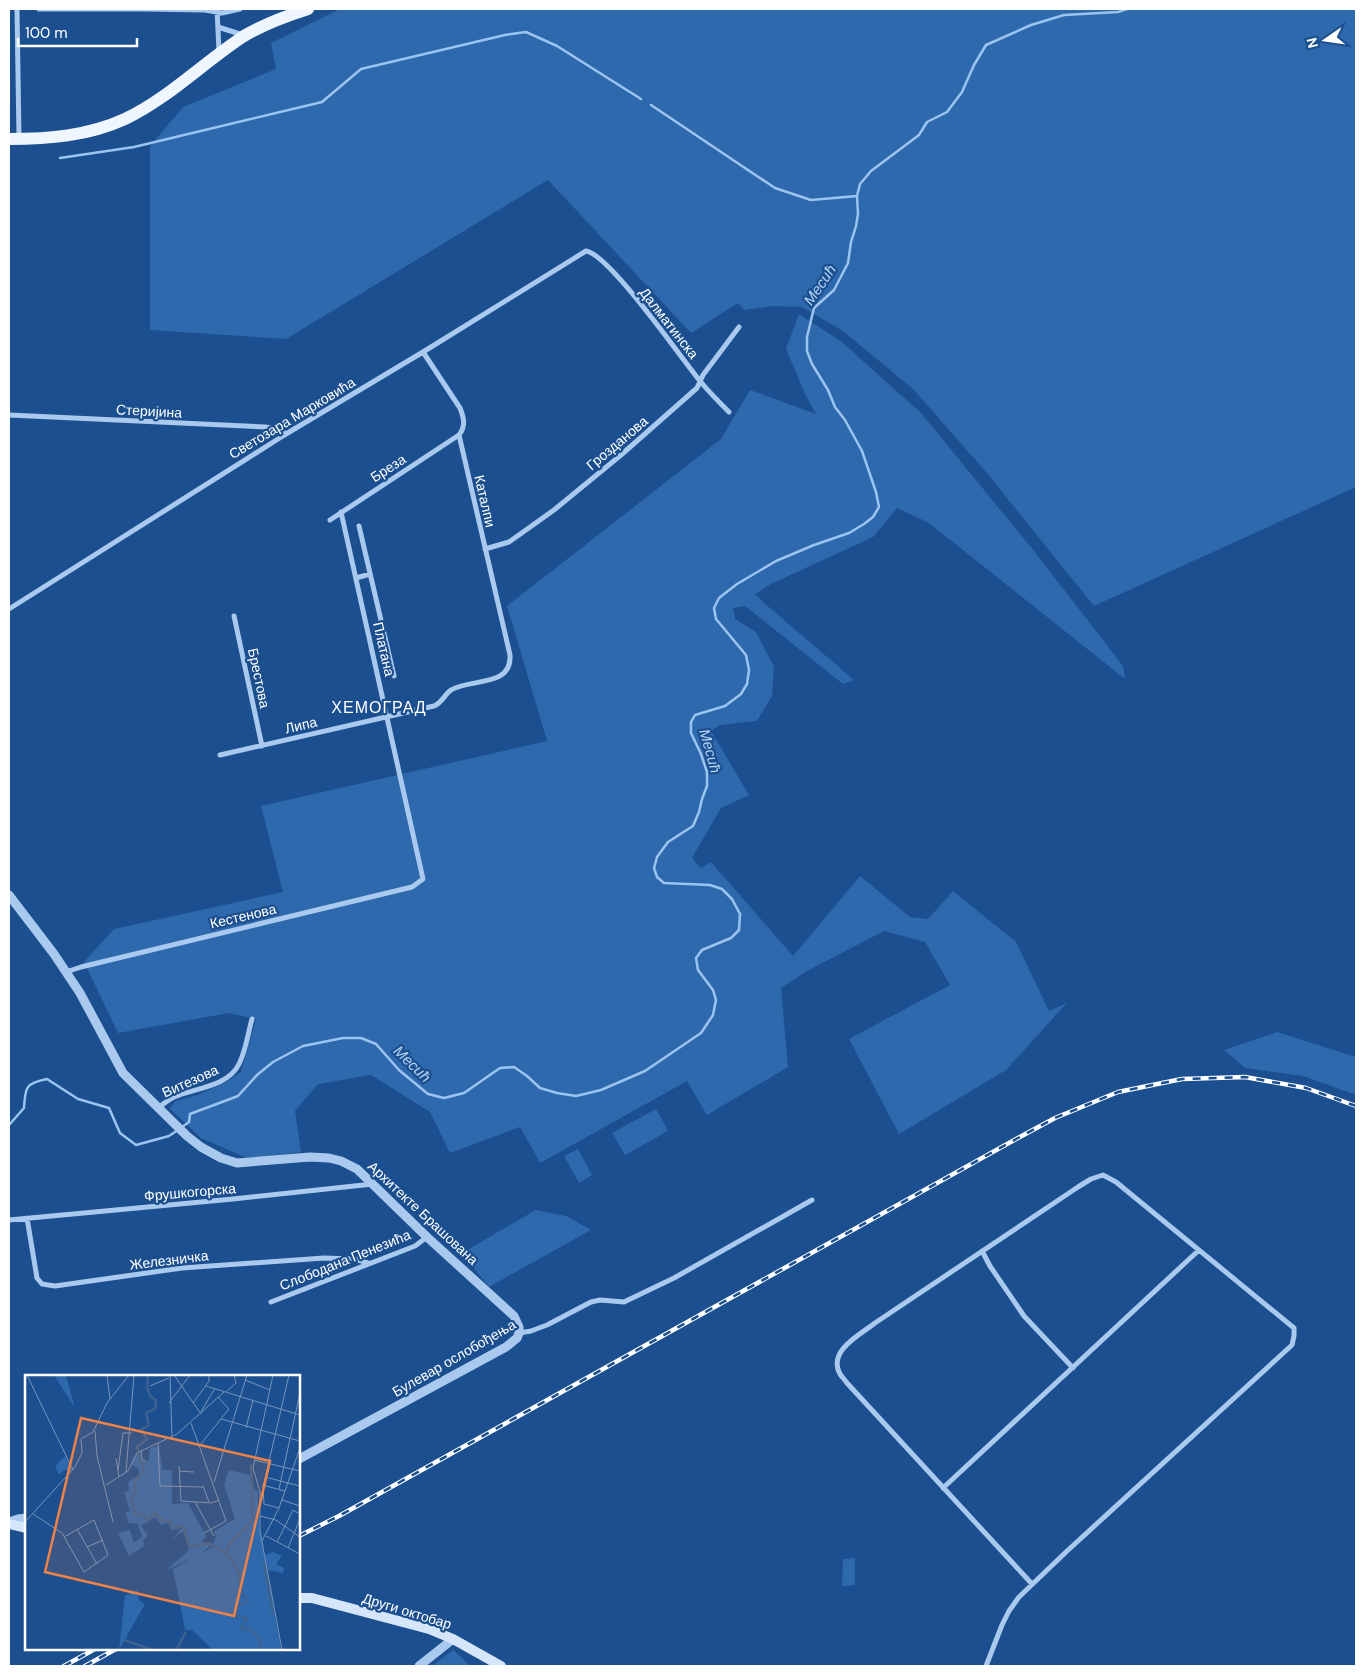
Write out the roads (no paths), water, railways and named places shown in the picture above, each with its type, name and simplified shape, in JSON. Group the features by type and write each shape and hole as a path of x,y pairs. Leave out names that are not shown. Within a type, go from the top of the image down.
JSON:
{"main road":[{"path":"14,139 75,135 125,119 157,100 245,36 277,20 308,9"},
{"path":"9,1523 25,1528"},
{"name":"Други октобар","path":"300,1598 312,1598 429,1629 453,1639 501,1666"}],"street":[{"path":"14,139 17,9"},
{"path":"39,9 217,10 226,12 240,9"},
{"path":"217,10 220,54"},
{"path":"218,26 245,36"},
{"name":"Светозара Марковића","path":"9,609 286,434 583,252 589,251"},
{"name":"Далматинска","path":"589,251 595,254 633,294 700,381 728,412"},
{"name":"Грозданова","path":"485,549 510,542 554,510 621,455 697,388 739,327"},
{"name":"Каталпи","path":"422,352 460,408 464,421 459,435 510,655 510,665"},
{"name":"Стеријина","path":"9,415 266,427 279,429 286,434"},
{"name":"Бреза","path":"330,520 459,435"},
{"name":"Платана","path":"341,512 423,879"},
{"path":"359,526 394,676"},
{"path":"356,578 370,574"},
{"name":"Брестова","path":"234,616 262,746"},
{"name":"Липа","path":"220,755 434,706 441,702 451,690 498,677 510,665"},
{"name":"Кестенова","path":"66,972 88,965 412,887 423,879"},
{"name":"Архитекте Брашована","path":"9,895 66,972 89,1008 123,1073 187,1136 201,1147 221,1158 237,1163 310,1157 341,1161 357,1169 427,1237 514,1316 520,1333"},
{"name":"Витезова","path":"158,1108 176,1096 198,1090 230,1075 238,1066 252,1019"},
{"path":"986,1666 1009,1611 1018,1597 1292,1345 1294,1328 1116,1182 1103,1175 1090,1179 875,1323 843,1346 837,1361 839,1372 847,1383 1032,1584"},
{"name":"Фрушкогорска","path":"9,1220 373,1184"},
{"name":"Булевар ослобођења","path":"300,1459 506,1347 520,1333 547,1325 591,1302 600,1300 624,1302 674,1278 812,1200"},
{"name":"Железничка","path":"27,1218 37,1278 42,1284 48,1286 68,1285 182,1268 324,1258 355,1259 368,1263"},
{"name":"Слободана Пенезића","path":"271,1302 415,1246 427,1237"},
{"path":"943,1488 1199,1250"},
{"path":"982,1251 1024,1316 1073,1368"},
{"path":"9,1523 25,1518"},
{"path":"419,1666 453,1639"}],"waterway":[{"name":"Месић","path":"182,1127 189,1122 190,1114 238,1096 257,1075 273,1062 303,1046 343,1038 361,1038 376,1044 399,1070 428,1094 444,1098 464,1093 500,1068 514,1067 540,1088 557,1093 576,1096 601,1090 645,1071 701,1033 713,1015 716,1000 713,990 698,970 696,958 702,950 731,938 739,930 740,914 732,899 722,889 710,885 664,883 657,877 654,868 657,857 668,842 693,826 707,786 707,772 691,733 691,722 695,715 725,706 741,694 747,684 749,670 746,655 716,619 714,608 719,598 737,584 776,561 849,533 873,517 879,507 862,451 845,420 835,407 807,351 807,337 814,308 834,290 848,263 858,214 857,196 860,184 871,171 919,135 927,122 947,112 962,92 974,65 986,45 1031,25 1064,15 1118,12 1127,9"},
{"path":"60,158 134,147 322,102 361,69 505,35 526,32 557,46 641,99"},
{"path":"651,105 775,188 811,200 857,196"},
{"name":"Месић","path":"9,1125 24,1108 28,1087 35,1082 47,1079 78,1099 109,1108 120,1133 136,1145 169,1136 178,1130"}],"railway":[{"path":"300,1536 339,1516 1018,1138 1055,1118 1118,1092 1182,1079 1245,1077 1306,1088 1356,1106"},
{"path":"64,1666 93,1650"},
{"path":"85,1666 114,1650"}],"district":[{"name":"ХЕМОГРАД","path":"379,707"}]}
